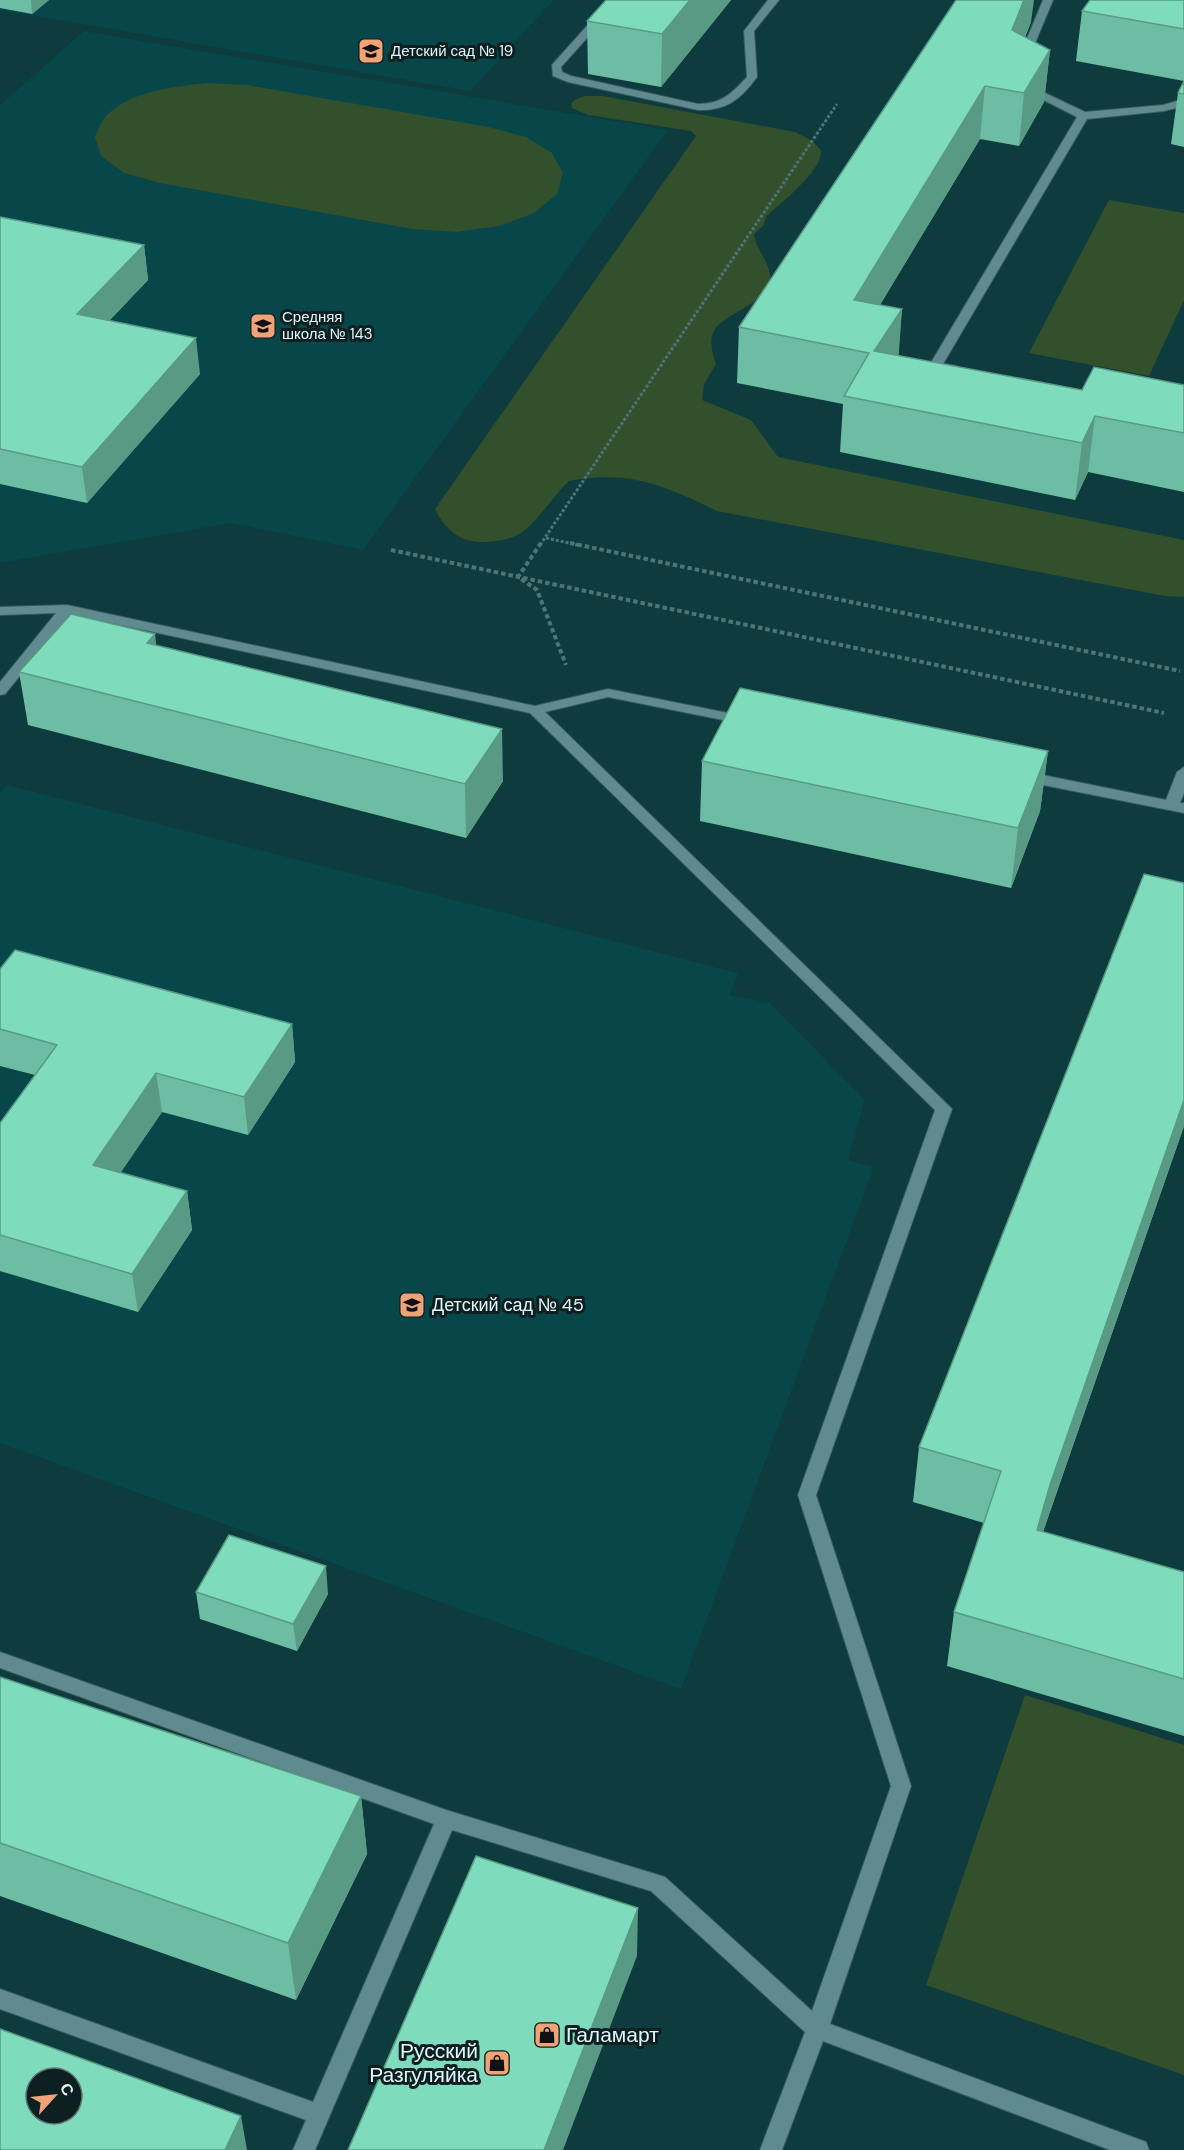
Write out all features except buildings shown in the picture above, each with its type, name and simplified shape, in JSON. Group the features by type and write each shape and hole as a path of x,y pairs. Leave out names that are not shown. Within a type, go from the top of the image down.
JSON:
{"lane":[{"path":"616,0 556,67 557,74 568,79 687,105 717,109 730,102 752,77 749,31 774,0"},
{"path":"1048,0 1016,76 1083,116 1164,108 1184,102"},
{"path":"969,373 935,366 1083,116"},
{"path":"0,611 67,609 535,710 608,693 761,724"},
{"path":"0,691 67,609"},
{"path":"535,710 944,1109 807,1495 901,1786 817,2029 771,2150"},
{"path":"1007,773 1178,807 1184,772"},
{"path":"0,1660 446,1819 658,1884 817,2029 1138,2150"},
{"path":"304,2150 446,1819"},
{"path":"0,1999 320,2115"}],"path":[{"path":"518,577 837,104"},
{"path":"546,538 1180,671"},
{"path":"391,550 1164,713"},
{"path":"518,577 537,590 580,699"}],"shaded area":[{"name":"Детский сад № 19","path":"0,0 554,0 470,91 0,10"},
{"name":"Средняя школа № 143","path":"84,31 668,130 363,550 231,523 0,563 0,105"},
{"name":"Детский сад № 45","path":"7,785 738,973 730,995 770,1003 865,1100 848,1160 874,1167 681,1689 0,1443 0,793"}],"green space":[{"path":"207,83 247,85 489,127 526,137 552,153 563,173 557,194 534,213 499,226 456,232 412,229 160,183 124,173 101,156 95,137 104,118 116,107 154,91"},
{"path":"585,96 603,96 795,132 811,140 821,150 820,158 808,176 766,217 763,226 754,234 768,267 771,281 756,300 723,322 713,333 711,341 716,364 704,384 702,400 751,420 778,457 1184,540 1184,597 1165,596 717,511 663,487 610,477 569,481 531,524 511,538 475,542 466,540 452,531 445,525 435,509 696,136 691,131 588,115 572,108 571,104 574,100"},
{"path":"1109,200 1184,213 1184,300 1149,376 1029,353"},
{"path":"1025,1695 1184,1745 1184,2075 926,1985"}],"place":[{"name":"Детский сад № 19","path":"371,51"},
{"name":"Средняя школа № 143","path":"263,326"},
{"name":"Детский сад № 45","path":"412,1305"},
{"name":"Галамарт","path":"547,2035"},
{"name":"Русский Разгуляйка","path":"497,2063"}]}
